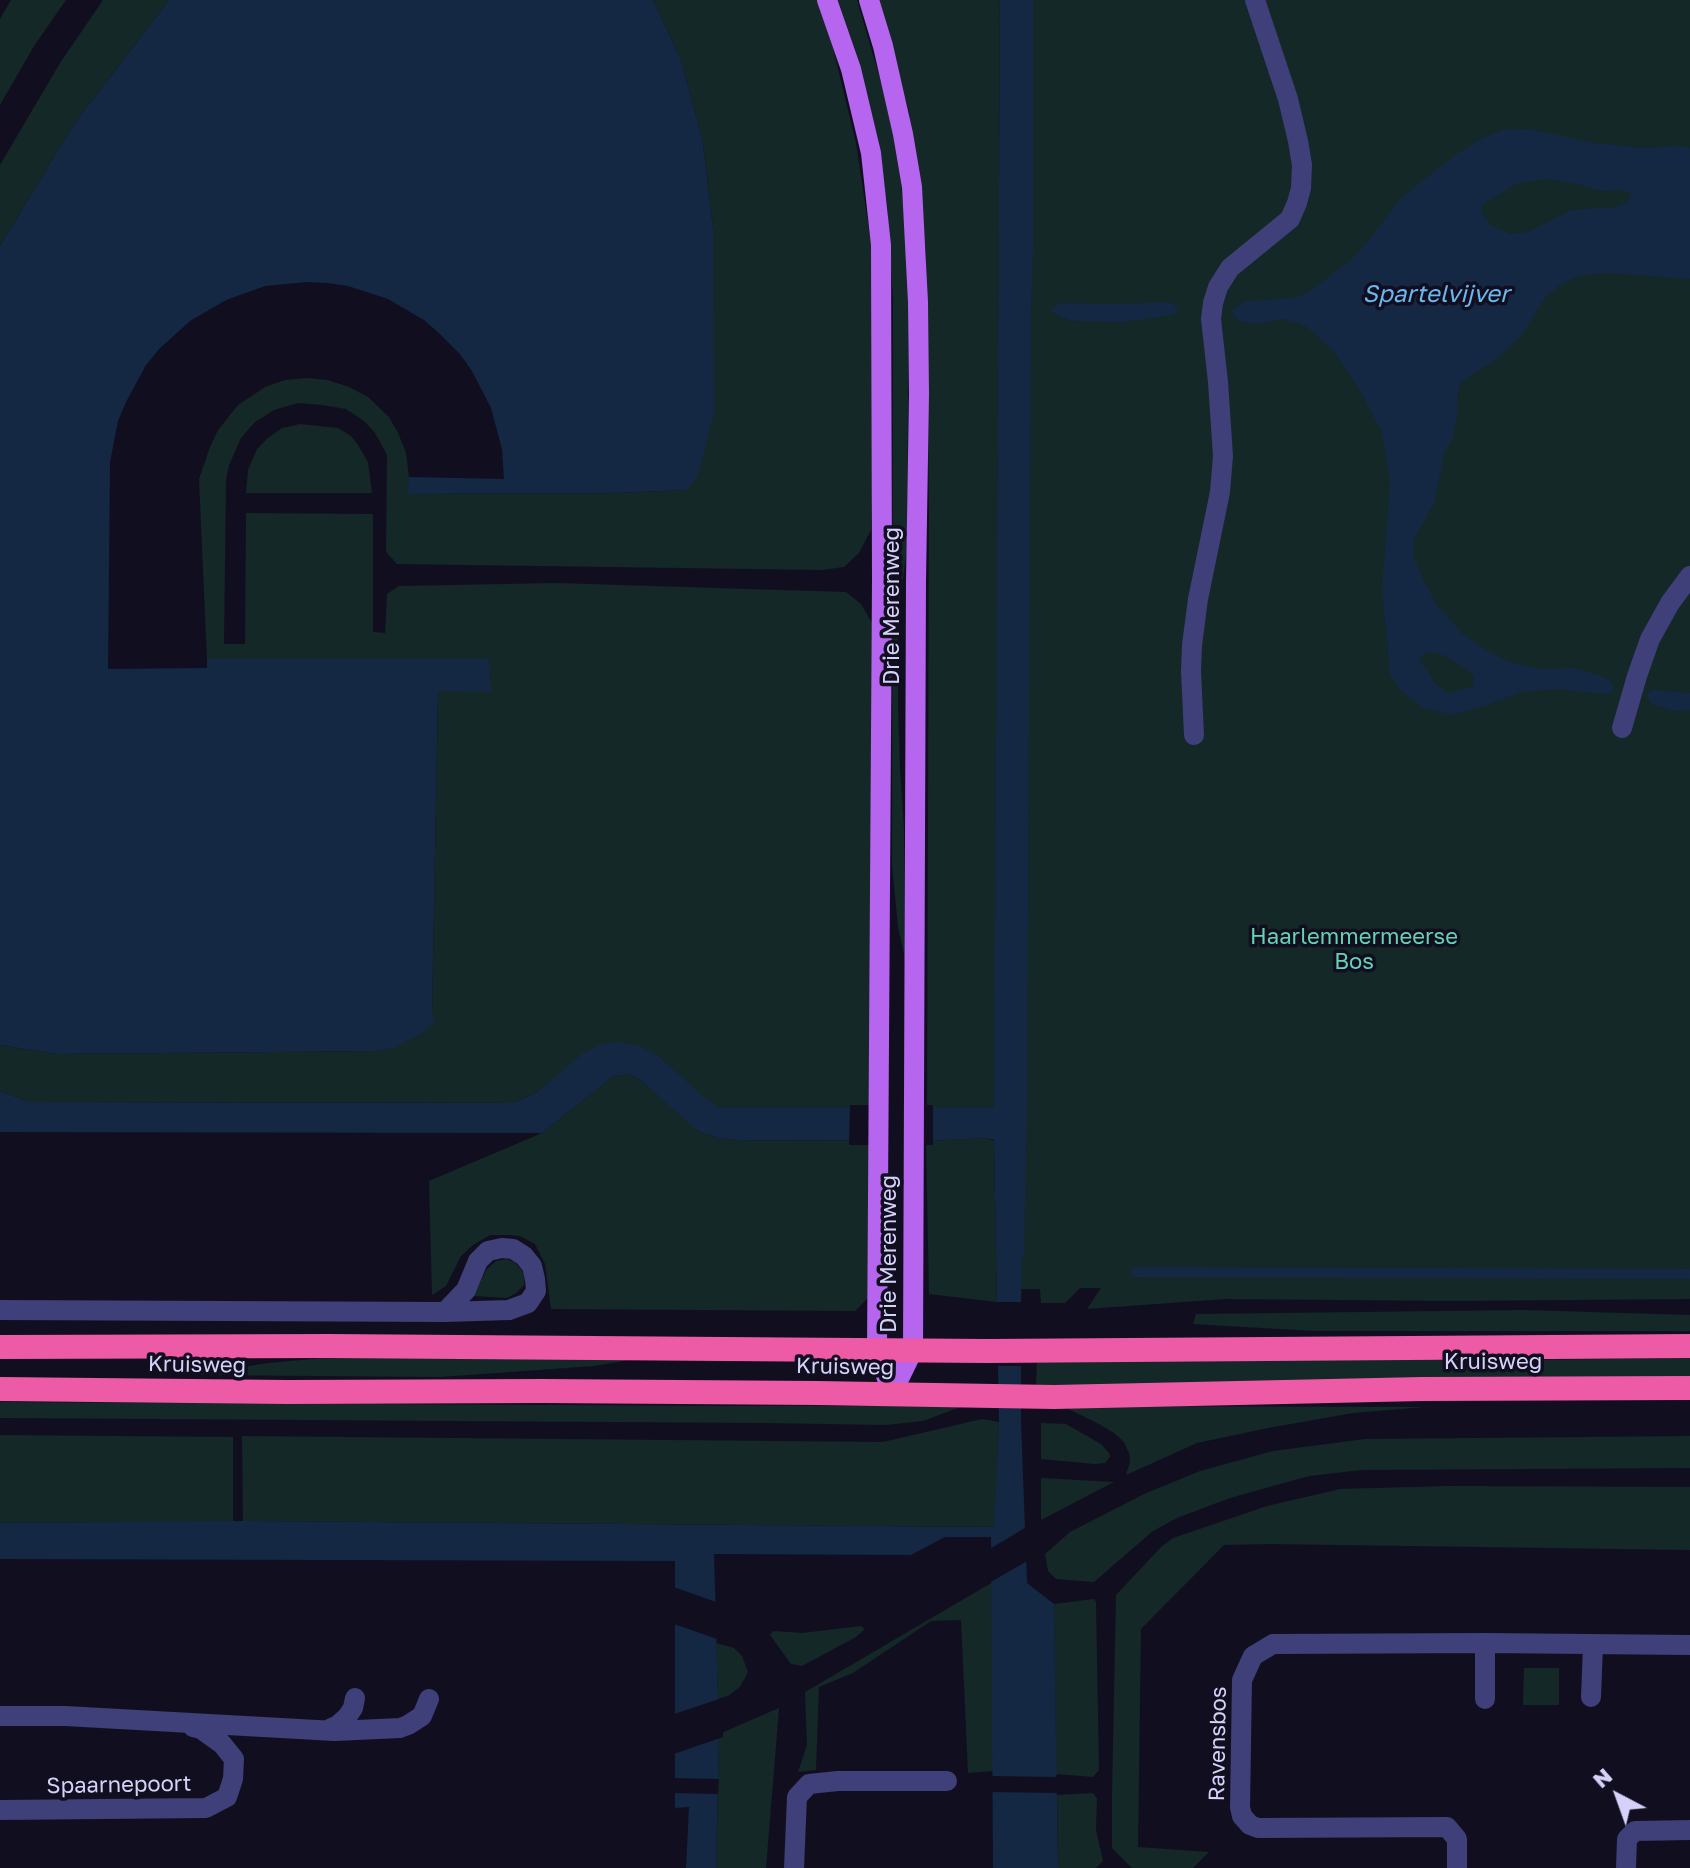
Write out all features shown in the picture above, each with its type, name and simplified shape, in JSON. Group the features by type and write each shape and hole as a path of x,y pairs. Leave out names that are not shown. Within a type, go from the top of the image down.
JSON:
{"highway":[{"name":"Kruisweg","path":"0,1347 1051,1351 1690,1346"},
{"name":"Kruisweg","path":"0,1389 892,1393 1054,1397 1422,1389 1690,1388"}],"main road":[{"name":"Drie Merenweg","path":"827,0 851,69 871,153 881,245 877,1350 892,1393"},
{"name":"Drie Merenweg","path":"869,0 883,46 912,187 919,394 913,1350 892,1393"}],"street":[{"path":"1194,735 1192,645 1220,492 1223,456 1211,319 1213,303 1218,287 1230,268 1290,219 1301,188 1302,165 1295,127 1255,0"},
{"path":"1622,728 1650,639 1670,603 1690,576"},
{"path":"0,1310 445,1312"},
{"path":"1485,1643 1485,1699"},
{"name":"Ravensbos","path":"1457,1868 1457,1839 1447,1827 1258,1828 1250,1825 1242,1816 1240,1807 1242,1680 1253,1656 1273,1644 1690,1645"},
{"path":"1591,1697 1593,1645"},
{"path":"327,1730 347,1717 355,1698"},
{"name":"Spaarnepoort","path":"0,1716 65,1716 335,1731 400,1728 422,1716 429,1699"},
{"name":"Spaarnepoort","path":"0,1810 206,1808 227,1797 233,1779 234,1759 222,1744 201,1729 181,1723"},
{"path":"794,1868 797,1797 809,1784 947,1781"},
{"path":"1626,1868 1627,1839 1635,1831 1690,1830"}],"green space":[{"path":"11,0 66,0 34,46 0,105 0,19"},
{"path":"103,0 169,0 74,124 0,246 0,165 60,63"},
{"path":"653,0 817,0 827,23 856,143 872,249 875,384 871,530 859,553 844,567 822,570 397,564 386,552 387,455 375,433 346,409 298,403 274,410 255,422 241,438 229,465 226,480 224,644 245,644 246,513 373,514 373,632 385,633 387,594 399,586 556,583 846,592 861,604 872,623 870,1109 719,1108 706,1100 661,1058 538,1092 513,1103 30,1102 0,1091 0,1045 57,1054 376,1051 395,1048 432,1013 438,691 489,659 207,659 199,479 218,430 238,405 265,387 285,380 307,378 328,380 349,387 368,397 389,417 406,453 409,494 687,490 713,314 713,228 703,143 681,60"},
{"path":"838,0 857,0 890,113 909,264 907,550 898,613 905,959 898,927 892,865 893,299 887,204 878,139 858,58"},
{"path":"879,0 1000,0 995,1108 927,1109 929,511 926,251 909,112"},
{"name":"Haarlemmermeerse Bos","path":"1027,0 1690,0 1690,1299 1225,1299 1087,1309 1101,1288 1080,1288 1065,1303 1041,1303 1040,1289 1016,1289"},
{"path":"300,424 338,428 351,436 368,462 372,493 246,493 248,470 257,449 282,428"},
{"path":"629,1074 643,1082 702,1133 719,1138 870,1141 869,1297 855,1311 551,1309 545,1264 535,1244 520,1236 510,1235 490,1235 473,1245 461,1256 446,1286 432,1295 429,1181 542,1133 614,1076"},
{"path":"987,1138 994,1141 997,1302 929,1294 926,1141"},
{"path":"506,1259 521,1269 525,1277 524,1285 507,1298 473,1296 487,1269 496,1261"},
{"path":"1524,1310 1690,1315 1690,1331 1314,1331 1193,1324 1196,1314"},
{"path":"355,1355 647,1357 594,1366 441,1377 193,1375 268,1363"},
{"path":"1037,1357 1690,1358 1690,1380 1036,1388"},
{"path":"0,1402 963,1406 923,1421 886,1425 0,1418"},
{"path":"1062,1406 1425,1407 1353,1413 1197,1443 1126,1475 1130,1462 1124,1442 1097,1423"},
{"path":"982,1419 999,1422 995,1527 243,1521 242,1436 883,1442"},
{"path":"1041,1423 1066,1424 1101,1444 1110,1457 1105,1463 1095,1464 1041,1459"},
{"path":"0,1435 233,1437 233,1522 0,1523"},
{"path":"1690,1436 1690,1468 1362,1470 1309,1476 1230,1498 1177,1518 1153,1531 1094,1582 1056,1579 1048,1571 1045,1554 1070,1532 1144,1494 1200,1471 1273,1451 1365,1439"},
{"path":"1041,1478 1114,1482 1041,1520"},
{"path":"1690,1487 1690,1550 1224,1545 1141,1629 1138,1847 1209,1852 1193,1868 1132,1868 1112,1848 1116,1595 1173,1538 1267,1506 1340,1489"},
{"path":"993,1582 993,1771 968,1773 961,1620 931,1621 853,1673 819,1687 816,1770 798,1772 807,1745 805,1692"},
{"path":"1094,1599 1099,1770 1093,1777 1056,1774 1054,1604"},
{"path":"861,1626 865,1629 856,1637 802,1666 791,1664 770,1635 773,1631 802,1633"},
{"path":"716,1643 734,1648 742,1656 748,1672 740,1687 718,1699"},
{"path":"1524,1668 1559,1668 1559,1705 1523,1705"},
{"path":"779,1708 766,1868 716,1868 719,1734"},
{"path":"1093,1793 1097,1799 1096,1830 1103,1861 1096,1868 1058,1868 1057,1795"}],"water":[{"path":"169,0 653,0 681,60 703,143 713,228 714,413 698,475 687,490 408,494 409,477 504,479 502,449 491,408 460,354 424,320 388,299 328,283 265,286 226,300 190,321 146,365 118,421 110,462 108,669 207,668 207,659 489,659 491,692 438,691 432,1013 435,1020 422,1033 395,1048 377,1051 57,1054 0,1045 0,246 74,124"},
{"path":"1000,0 1033,0 1027,1107 1021,1422 1027,1583 1054,1604 1058,1868 993,1868 991,1537 945,1537 911,1555 714,1554 719,1734 716,1868 686,1868 689,1807 675,1808 675,1561 0,1559 0,1523 243,1521 994,1527 999,1422 994,1140 719,1138 692,1126 643,1082 629,1074 614,1076 542,1133 0,1132 0,1091 30,1102 513,1103 538,1092 582,1054 600,1045 620,1042 640,1046 661,1058 719,1108 994,1108"},
{"name":"Spartelvijver","path":"1529,129 1595,143 1643,148 1690,148 1690,279 1611,273 1574,278 1545,298 1522,334 1494,361 1462,381 1457,393 1458,410 1453,437 1444,454 1434,503 1414,538 1413,553 1423,580 1437,605 1461,633 1491,653 1510,662 1540,669 1574,668 1611,681 1614,689 1602,694 1556,689 1521,692 1451,715 1424,708 1401,691 1390,674 1382,588 1390,480 1382,433 1361,392 1334,351 1306,326 1284,319 1253,324 1238,320 1231,311 1246,301 1296,298 1310,291 1351,260 1400,199 1455,155 1502,130","holes":["1548,179 1601,191 1623,190 1632,194 1628,202 1615,207 1571,210 1528,232 1511,234 1490,225 1481,211 1482,205 1518,183","1428,651 1443,655 1469,670 1474,676 1473,687 1448,693 1444,691 1419,659"]},
{"path":"1170,302 1179,309 1173,315 1123,322 1074,321 1051,310 1059,303"},
{"path":"1651,690 1690,693 1690,710 1674,711 1652,704 1647,696"},
{"path":"1135,1267 1690,1269 1690,1279 1134,1277 1130,1271"}],"pier":[{"path":"850,1105 933,1105 933,1145 849,1145"},
{"path":"993,1302 1025,1302 1025,1366 993,1366"},
{"path":"1028,1526 1029,1560 989,1583 988,1550"},
{"path":"671,1586 719,1603 720,1640 671,1623"},
{"path":"722,1698 723,1737 671,1755 671,1715"},
{"path":"989,1776 1059,1777 1059,1793 989,1792"},
{"path":"671,1778 719,1779 718,1794 671,1793"}]}
